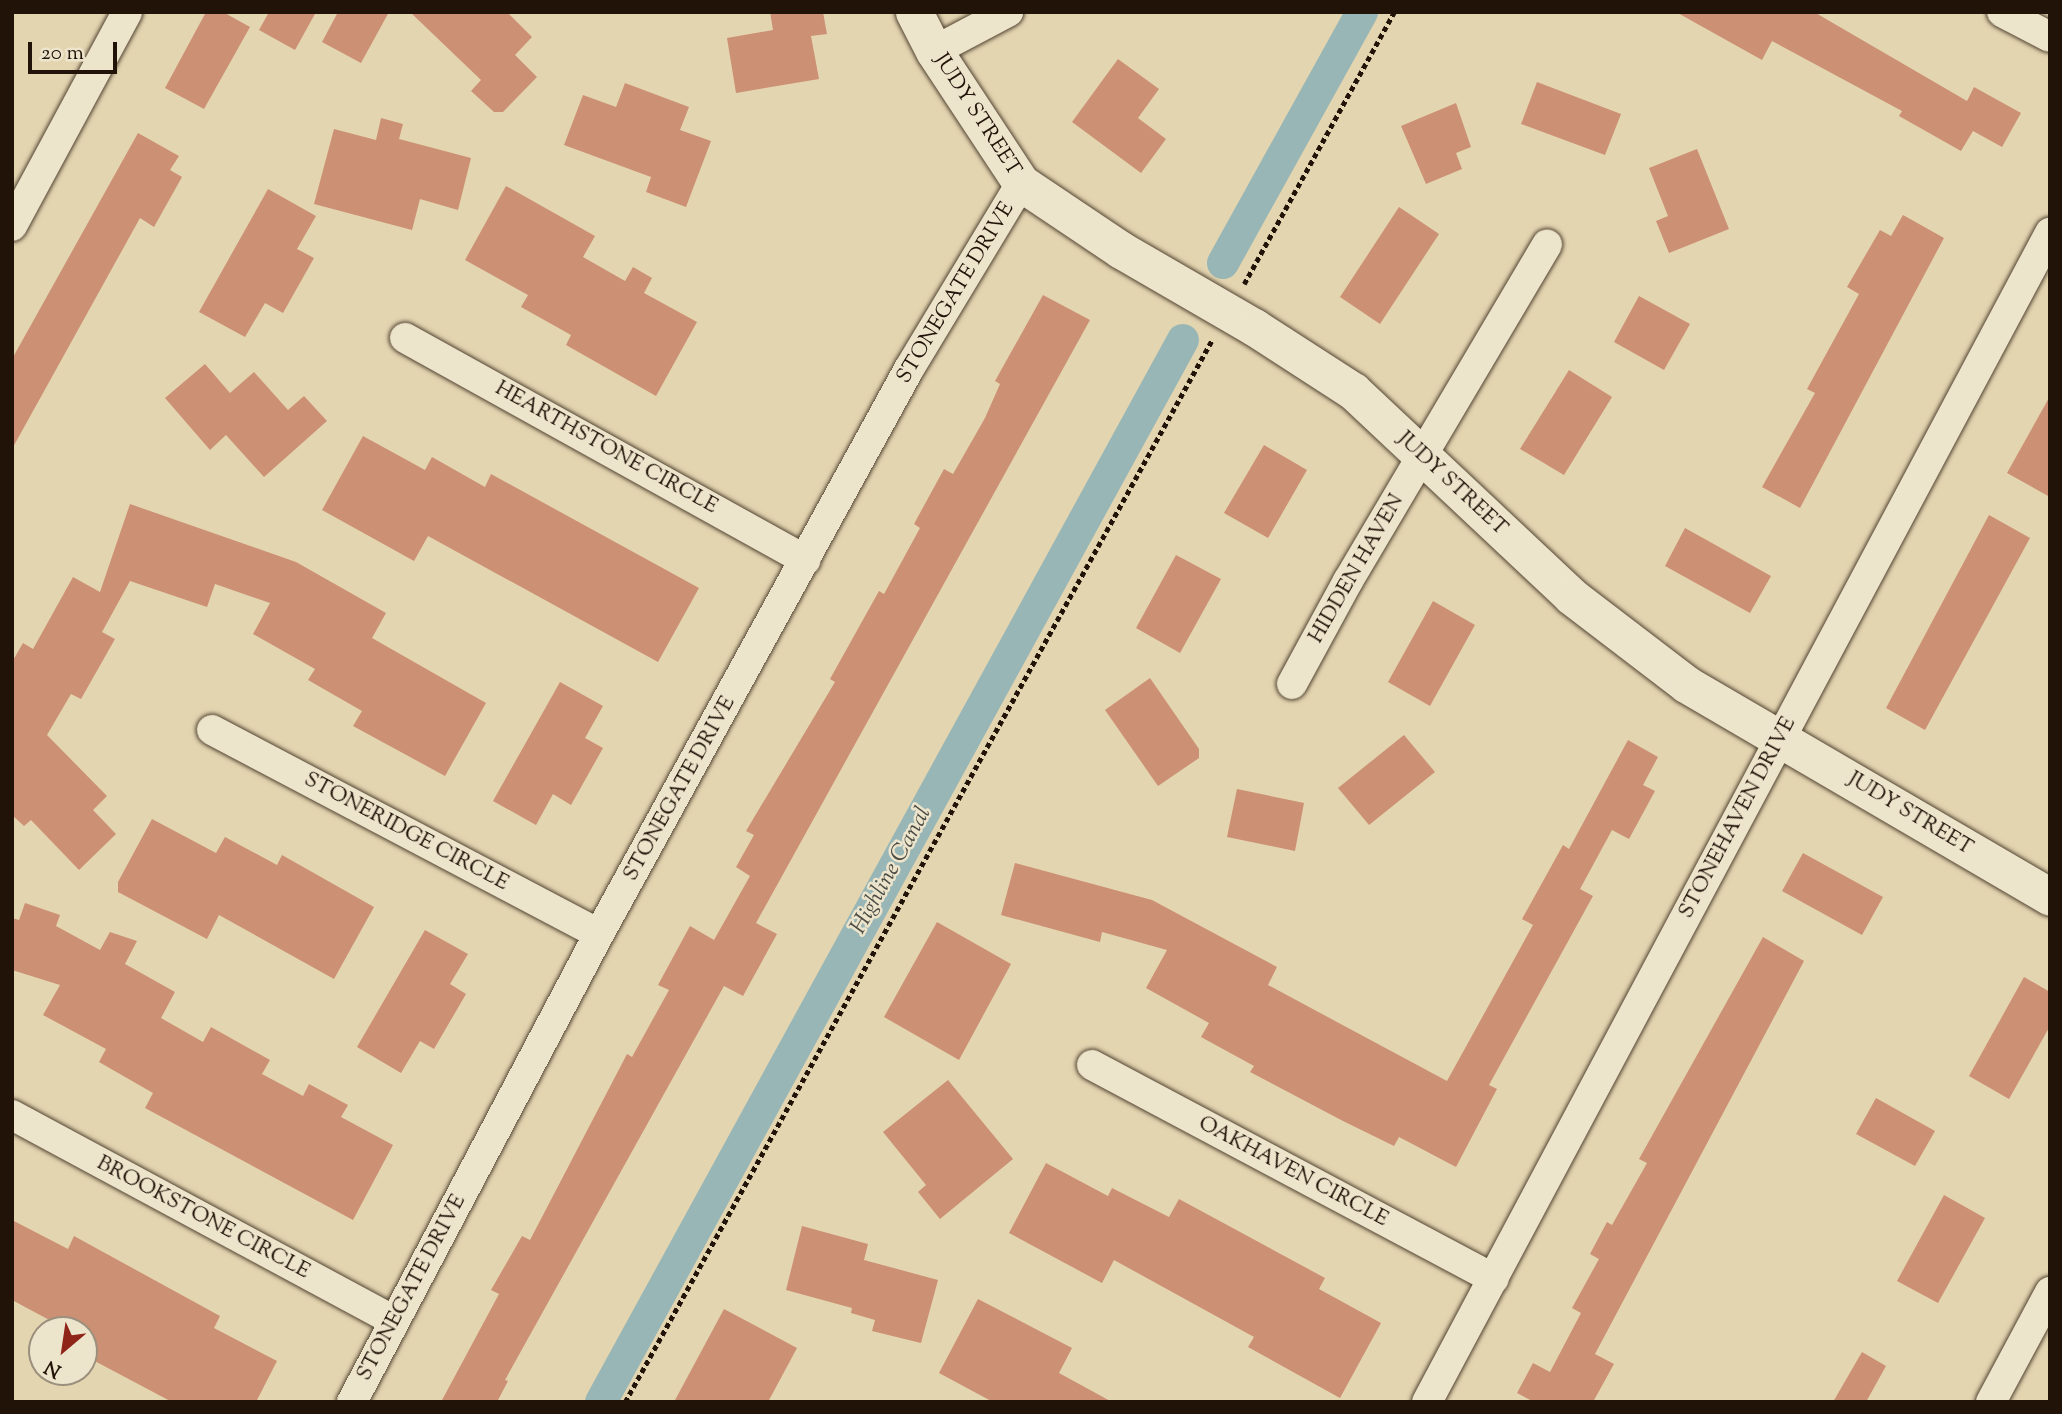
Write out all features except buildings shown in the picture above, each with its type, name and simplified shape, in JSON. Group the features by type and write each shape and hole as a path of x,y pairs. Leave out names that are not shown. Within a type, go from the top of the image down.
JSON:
{"street":[{"path":"12,226 127,12"},
{"name":"JUDY STREET","path":"914,12 934,51 1021,183 1121,250 1228,312 1353,391 1571,596 1686,684 2050,897"},
{"path":"934,51 1008,12"},
{"path":"2002,12 2050,37"},
{"name":"STONEGATE DRIVE","path":"352,1402 599,934 909,369 1021,183"},
{"name":"STONEHAVEN DRIVE","path":"1427,1402 2050,233"},
{"name":"HIDDEN HAVEN","path":"1292,684 1422,454 1547,244"},
{"name":"HEARTHSTONE CIRCLE","path":"405,338 806,560"},
{"name":"STONERIDGE CIRCLE","path":"212,730 599,934"},
{"name":"OAKHAVEN CIRCLE","path":"1092,1065 1494,1279"},
{"name":"BROOKSTONE CIRCLE","path":"12,1115 394,1321"},
{"path":"1991,1402 2050,1292"}],"path":[{"path":"625,1402 1394,12"}],"waterway":[{"path":"1223,263 1362,12"},
{"name":"Highline Canal","path":"601,1402 1183,340"}]}
